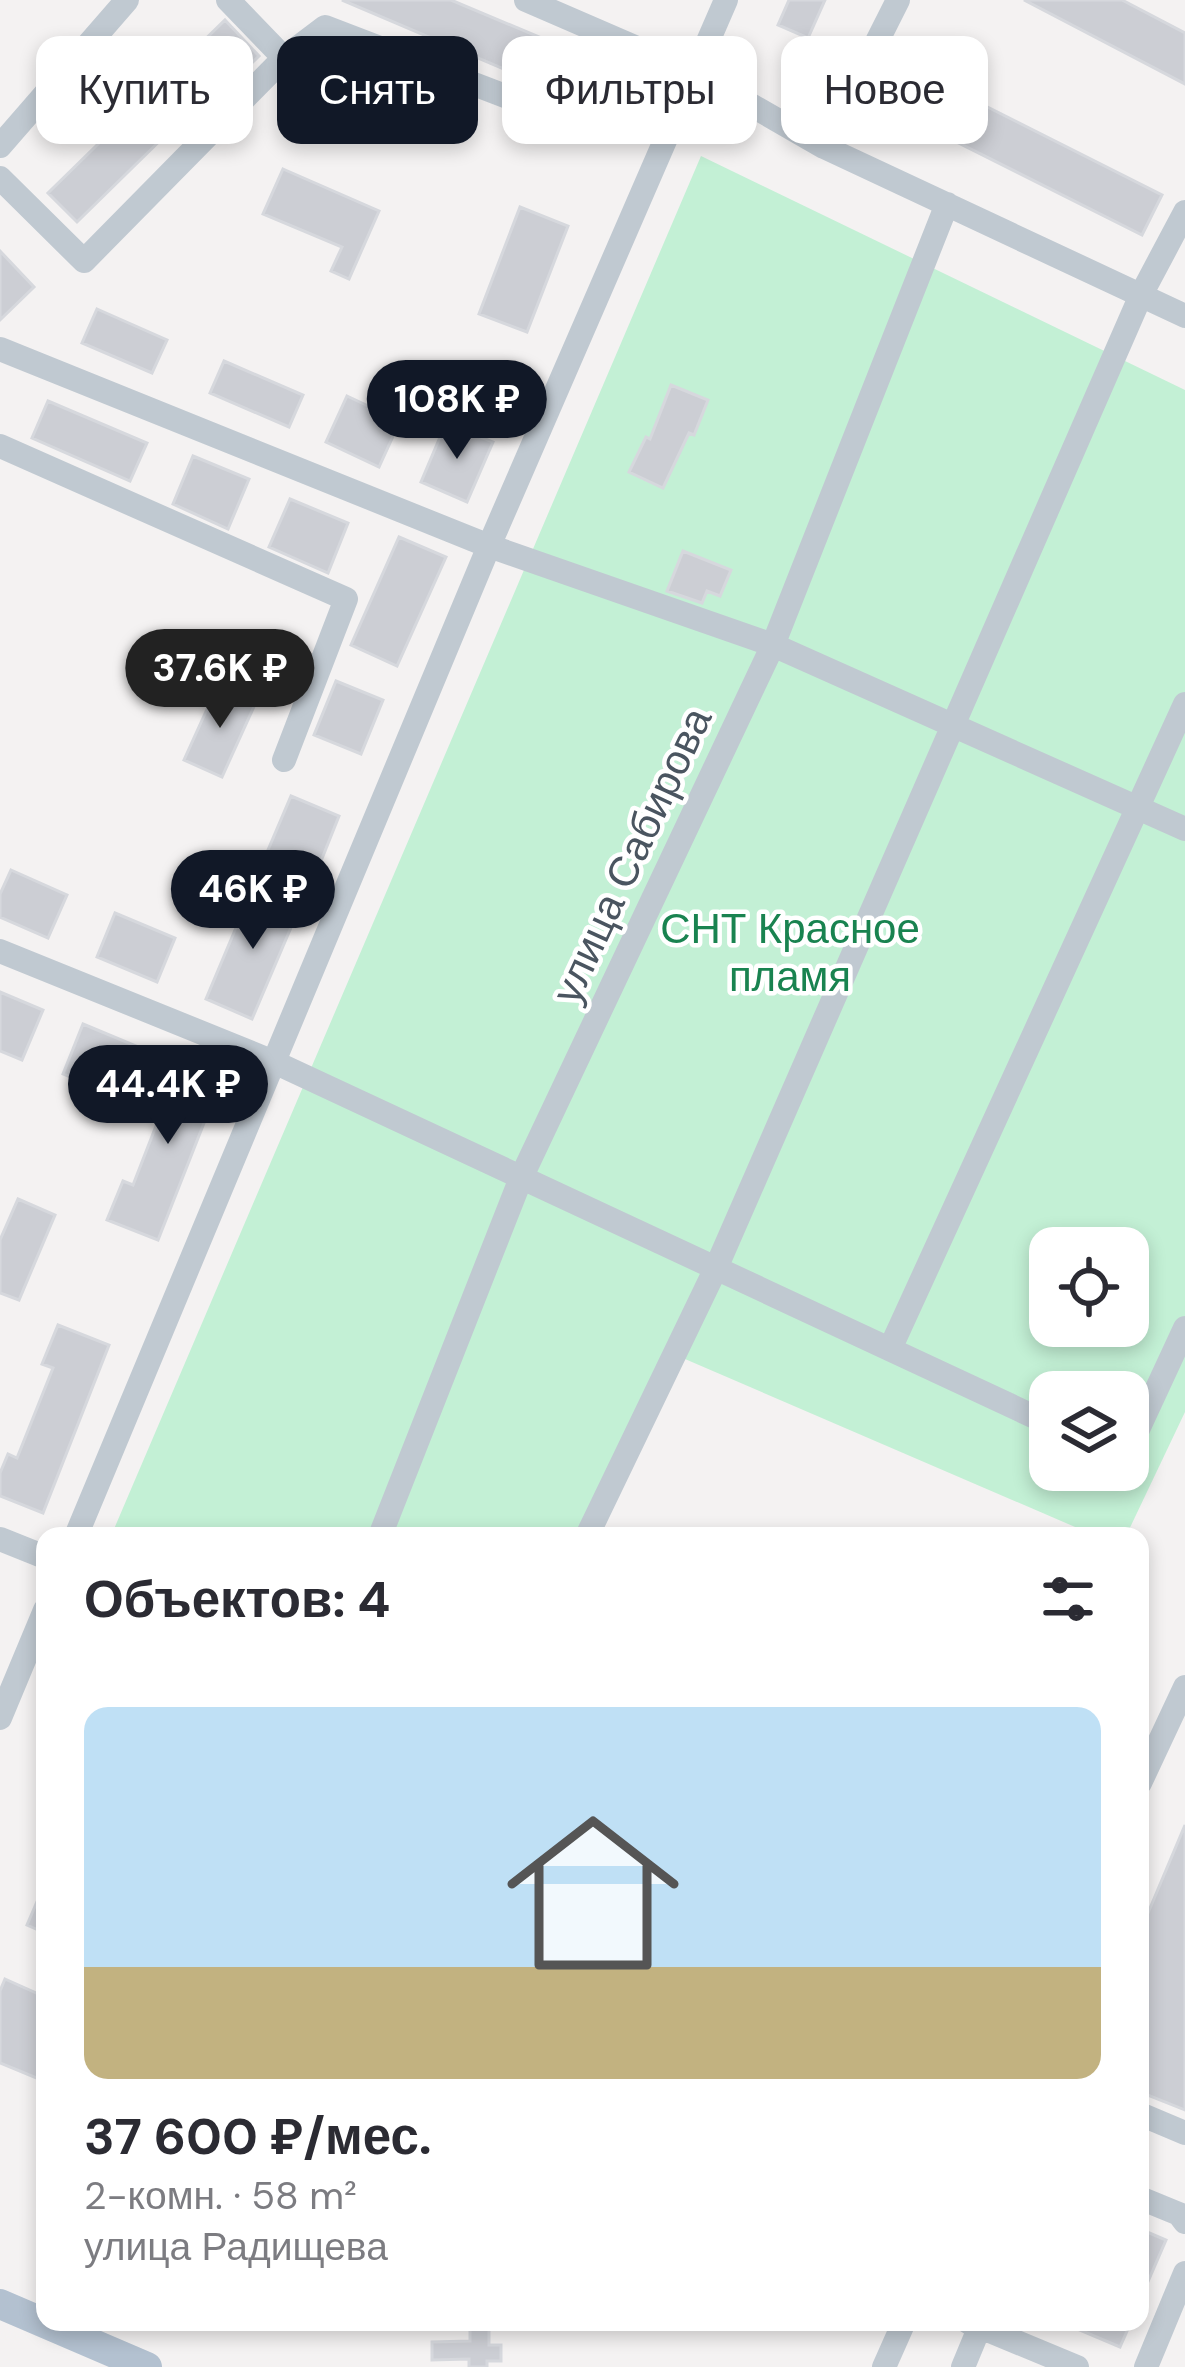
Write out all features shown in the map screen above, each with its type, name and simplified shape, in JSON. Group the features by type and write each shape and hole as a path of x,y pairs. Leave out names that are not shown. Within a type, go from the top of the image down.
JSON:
{"main road":[{"path":"0,2304 36,2319"},
{"path":"63,2331 147,2367"}],"street":[{"path":"0,146 127,0"},
{"path":"228,0 277,51"},
{"path":"526,0 609,36"},
{"path":"712,36 726,0"},
{"path":"824,147 898,0"},
{"path":"313,36 325,27 348,36"},
{"path":"0,178 84,261 277,65"},
{"path":"757,108 824,147 1185,316"},
{"path":"80,1527 488,546 666,144"},
{"name":"улица Сабирова","path":"384,1527 521,1178 773,645 947,205"},
{"path":"591,1527 716,1268 1141,296 1185,212"},
{"path":"0,349 488,546 773,645 1185,829"},
{"path":"0,446 346,598 284,760"},
{"path":"890,1349 1185,704"},
{"path":"0,951 274,1062 1029,1414"},
{"path":"1149,1406 1185,1328"},
{"path":"0,1539 36,1553"},
{"path":"0,1718 34,1665"},
{"path":"1149,1765 1185,1687"},
{"path":"1149,2118 1185,2133"},
{"path":"1149,2202 1179,2214 1185,2222"},
{"path":"1146,2367 1185,2273"},
{"path":"884,2367 900,2331"},
{"path":"964,2367 975,2331"},
{"path":"993,2331 1077,2367"}],"green space":[{"name":"СНТ Красное пламя","path":"701,156 1185,390 1185,1412 1149,1488 1149,1371 1029,1371 1029,1491 1147,1491 1130,1527 1075,1527 671,1353 592,1527 115,1527"}],"building":[{"path":"342,0 451,0 537,36 502,36 502,68 478,58 478,36 426,36"},
{"path":"789,0 825,0 809,36 778,25"},
{"path":"1024,0 1122,0 1185,33 1185,84"},
{"path":"225,20 240,36 209,36"},
{"path":"988,107 1162,195 1142,235 961,144 988,144"},
{"path":"98,144 157,144 77,222 48,193"},
{"path":"283,169 379,211 349,279 331,271 342,247 263,214"},
{"path":"520,207 568,226 527,332 479,314"},
{"path":"0,251 34,287 0,320"},
{"path":"97,309 167,340 152,373 82,343"},
{"path":"224,361 303,395 289,427 210,393"},
{"path":"671,385 708,400 663,488 629,472 646,437 650,439"},
{"path":"347,396 400,421 379,467 326,442"},
{"path":"48,401 147,443 130,481 32,438"},
{"path":"446,423 493,442 467,502 421,482"},
{"path":"193,456 249,479 228,529 173,504"},
{"path":"290,499 348,523 328,573 269,547"},
{"path":"399,537 446,557 397,666 351,645"},
{"path":"683,551 731,570 720,596 707,591 702,603 667,591"},
{"path":"336,681 383,700 361,754 314,735"},
{"path":"218,685 256,702 222,777 184,760"},
{"path":"291,796 339,816 317,871 268,850"},
{"path":"11,870 67,895 48,938 0,917 0,894"},
{"path":"254,885 301,904 252,1019 206,999"},
{"path":"115,913 175,938 157,982 97,957"},
{"path":"0,992 43,1010 22,1060 0,1051"},
{"path":"83,1024 141,1048 121,1098 63,1074"},
{"path":"173,1052 224,1072 158,1240 107,1220 123,1181 133,1185 168,1095 158,1091"},
{"path":"18,1199 55,1215 19,1300 0,1293 0,1240"},
{"path":"58,1325 109,1345 43,1513 0,1496 0,1473 8,1454 17,1458 53,1368 42,1364"},
{"path":"1185,1825 1185,2110 1149,2096 1149,1911"},
{"path":"36,1904 36,1929 27,1925"},
{"path":"5,1979 36,1993 36,2078 0,2063 0,1991"},
{"path":"1149,2233 1166,2240 1149,2279"},
{"path":"470,2331 489,2331 489,2345 501,2345 501,2361 469,2367 469,2359 432,2360 432,2342 470,2341"},
{"path":"1082,2331 1127,2331 1120,2347"}]}
